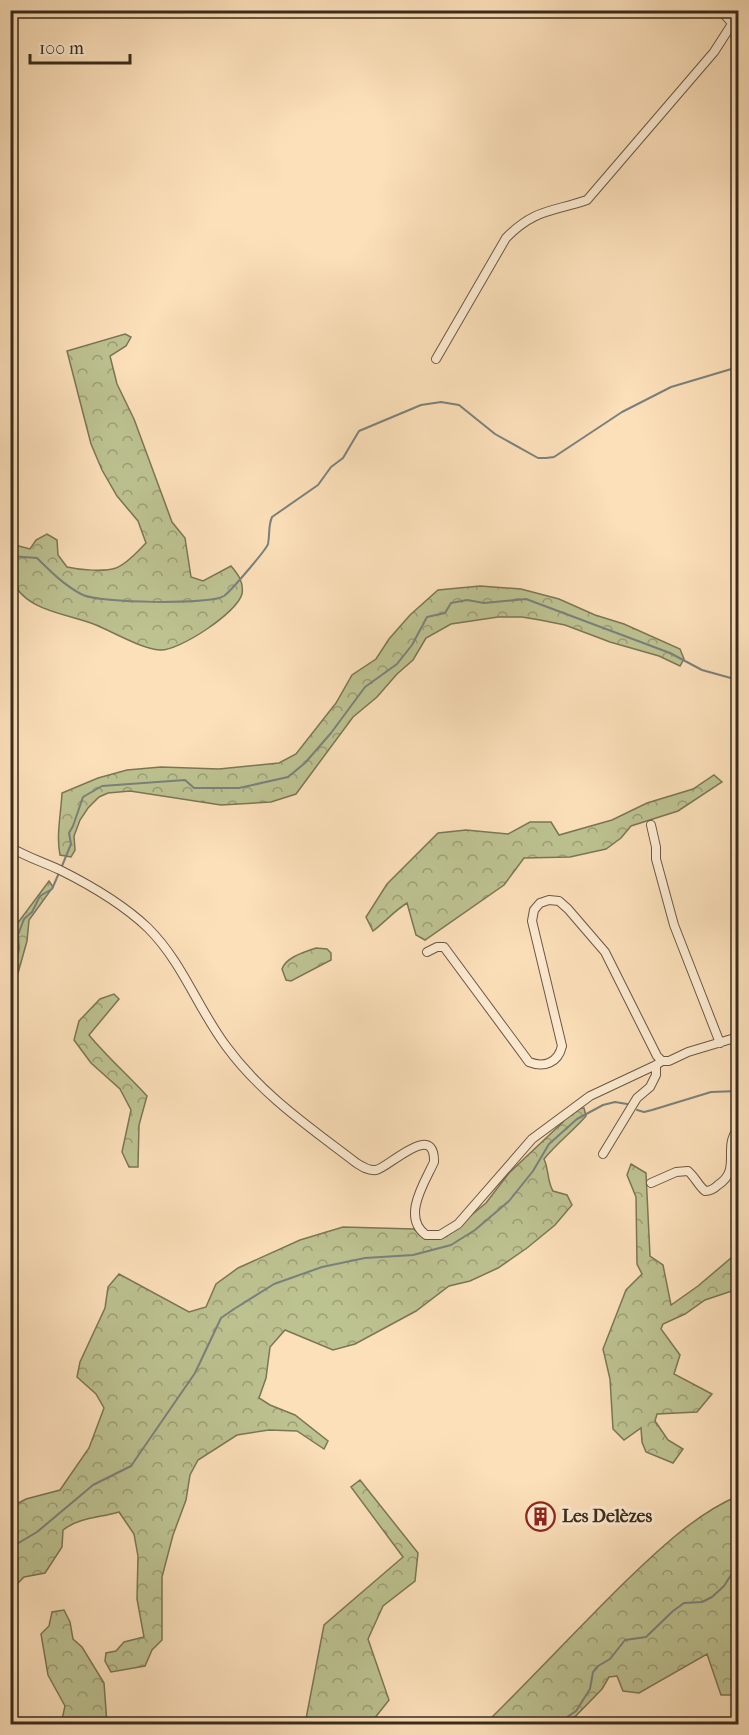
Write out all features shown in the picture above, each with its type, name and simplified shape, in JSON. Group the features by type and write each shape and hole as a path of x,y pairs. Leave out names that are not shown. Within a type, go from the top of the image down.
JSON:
{"street":[{"path":"436,359 506,238 519,224 548,209 586,200 735,27 718,10"},
{"path":"651,825 656,859 674,925 720,1042"},
{"path":"10,847 67,873 118,905 146,927 174,959 224,1043 249,1075 279,1104 355,1162 367,1169 375,1170 382,1168 414,1147 420,1145 429,1148 434,1156 434,1162 420,1192 415,1212 420,1230 426,1235 440,1235 458,1224 532,1139 590,1096 659,1063 738,1037"},
{"path":"427,952 437,947 444,947 530,1062 538,1066 547,1064 555,1060 562,1046 532,921 534,910 540,903 549,900 559,901 568,909 605,952 659,1063 650,1087 637,1098 603,1154"},
{"path":"651,1183 676,1172 688,1171 700,1187 705,1191 710,1191 726,1180 731,1171 731,1144 738,1129"}],"green space":[{"path":"125,334 131,337 126,346 110,356 117,384 134,419 172,522 185,538 191,577 203,581 231,566 242,586 242,594 230,611 206,630 169,649 145,647 96,625 47,610 25,598 11,577 11,544 30,549 36,540 47,534 57,540 58,555 67,567 85,570 116,568 146,543 138,521 117,496 91,444 67,351"},
{"path":"480,586 521,589 559,599 680,649 684,659 680,666 659,656 610,642 565,625 522,617 498,617 451,624 426,638 413,660 377,697 353,717 296,794 271,802 221,805 130,791 108,793 99,797 80,820 74,836 75,850 71,857 60,855 62,793 98,778 127,770 161,767 219,769 279,763 296,754 336,703 352,675 376,659 389,639 410,615 438,590"},
{"path":"714,775 722,782 678,811 631,826 621,838 606,849 570,857 524,858 504,885 425,940 416,935 407,903 373,931 366,917 387,884 438,833 466,830 508,834 530,822 551,822 559,835 612,820 647,803 693,789"},
{"path":"49,881 53,887 29,920 27,941 11,998 11,965 17,924"},
{"path":"316,948 327,949 331,953 331,960 291,981 286,980 282,969 287,961"},
{"path":"114,994 119,999 89,1035 147,1096 139,1125 138,1167 129,1167 122,1152 131,1110 120,1089 91,1063 74,1040 79,1021 100,999"},
{"path":"584,1108 586,1116 544,1159 553,1191 567,1195 572,1205 555,1225 527,1248 498,1268 470,1281 449,1286 416,1311 355,1344 333,1350 285,1330 270,1347 266,1378 259,1398 295,1415 328,1441 324,1449 297,1431 269,1430 237,1435 198,1460 190,1475 186,1500 173,1535 162,1577 162,1640 152,1650 145,1666 111,1672 105,1661 106,1653 116,1651 124,1642 144,1637 137,1599 138,1556 134,1534 119,1512 83,1520 63,1530 62,1547 45,1573 24,1577 11,1587 11,1507 26,1499 60,1490 89,1448 104,1408 96,1394 77,1377 80,1362 105,1308 108,1287 119,1274 189,1312 206,1307 216,1284 238,1268 300,1240 343,1227 414,1229 425,1239 447,1235 486,1203 509,1173 563,1122 570,1110"},
{"path":"631,1164 646,1173 650,1256 663,1265 671,1305 698,1286 738,1252 738,1289 705,1300 685,1314 663,1324 661,1329 680,1355 674,1374 712,1394 697,1412 657,1414 655,1421 668,1440 683,1449 673,1463 646,1452 642,1442 641,1428 624,1440 613,1429 610,1379 603,1349 626,1290 642,1274 637,1264 636,1197 627,1175"},
{"path":"360,1480 418,1553 415,1581 383,1606 368,1639 389,1700 370,1724 305,1724 324,1625 403,1557 351,1487"},
{"path":"738,1496 738,1695 721,1695 707,1654 639,1693 623,1691 617,1676 609,1677 602,1689 568,1724 485,1724 651,1557 693,1522"},
{"path":"64,1610 70,1622 73,1639 82,1647 104,1683 107,1724 61,1724 65,1706 48,1675 41,1634 49,1626 52,1612"}],"waterway":[{"path":"10,556 37,558 70,587 93,598 154,602 214,599 228,593 266,548 272,517 318,485 331,467 343,458 359,431 421,405 441,402 459,405 495,434 538,458 554,457 622,412 671,387 738,367"},
{"path":"62,866 71,844 69,833 83,797 102,786 185,780 194,788 239,788 288,777 305,763 331,733 365,687 397,664 412,645 427,617 445,613 451,603 467,600 484,603 526,599 670,653 702,670 738,680"},
{"path":"10,981 16,966 19,948 18,935 24,919 32,912 40,896 52,889 59,873"},
{"path":"637,1110 644,1112 711,1092 738,1091"},
{"path":"10,1548 37,1532 93,1485 131,1466 195,1373 221,1318 274,1284 322,1267 365,1258 413,1255 451,1245 475,1230 509,1201 533,1171 549,1144 577,1119 603,1105 615,1102 627,1104"},
{"path":"557,1724 576,1711 590,1689 593,1672 610,1659 625,1640 646,1637 684,1603 702,1602 712,1597 724,1586 738,1564"}],"place":[{"name":"Les Delèzes","path":"541,1516"}]}
